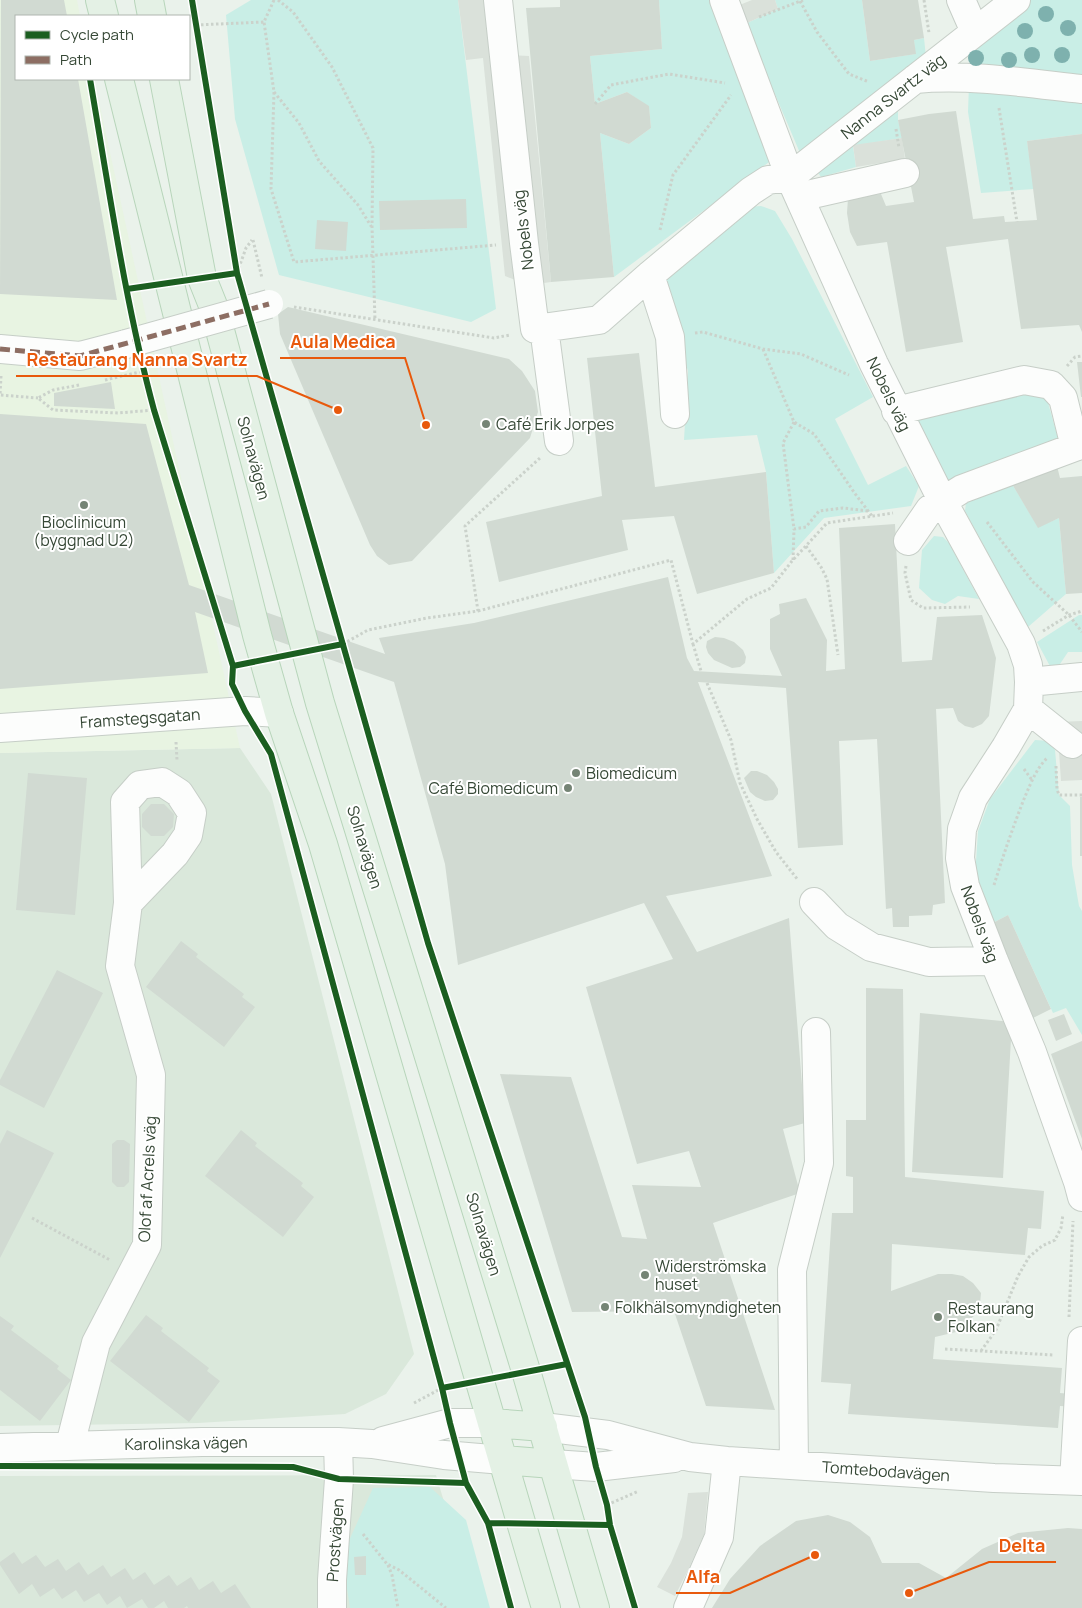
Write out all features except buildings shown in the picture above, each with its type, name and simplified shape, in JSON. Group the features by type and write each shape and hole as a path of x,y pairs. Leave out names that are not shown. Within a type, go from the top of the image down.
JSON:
{"main road":[{"path":"100,0 104,15"},
{"path":"149,0 152,15"},
{"path":"119,80 257,635 280,713 323,844 546,1608"},
{"name":"Solnavägen","path":"164,80 202,278 214,308 320,703 543,1428 595,1608"},
{"path":"280,713 320,703"},
{"path":"492,1423 543,1428"},
{"path":"503,1460 553,1464"}],"street":[{"name":"Nobels väg","path":"498,0 524,243 559,441"},
{"name":"Nobels väg","path":"724,0 734,26 744,76 896,411 1001,606 1028,665 1028,708 1006,748 973,798 962,829 960,858 965,886 1032,1052 1076,1197"},
{"path":"962,0 976,32"},
{"name":"Nanna Svartz väg","path":"794,187 906,85 1007,8"},
{"path":"906,85 934,77 995,80 1082,89"},
{"path":"540,329 599,320 751,191 768,180 794,187 905,173"},
{"path":"650,275 670,337 674,414"},
{"path":"1,349 80,356 134,353 266,292"},
{"path":"896,411 1024,380 1050,385 1063,398 1075,447 945,499 908,541"},
{"path":"1029,682 1082,677"},
{"path":"1028,708 1060,741"},
{"name":"Framstegsgatan","path":"0,728 245,711 280,713"},
{"name":"Olof af Acrels väg","path":"70,1445 96,1342 147,1245 151,1075 120,966 128,903 125,802 140,784 162,782 179,793"},
{"path":"128,903 175,854 188,835 192,813 179,793"},
{"path":"814,902 837,926 871,946 929,962 994,961"},
{"path":"794,1465 792,1270 819,1163 816,1032"},
{"path":"1075,1331 1078,1481"},
{"name":"Karolinska vägen","path":"372,1444 450,1423 492,1423"},
{"name":"Tomtebodavägen","path":"543,1428 608,1435 690,1457 726,1461 1078,1481"},
{"name":"Karolinska vägen","path":"0,1448 202,1442 338,1442 372,1444 444,1455 503,1460"},
{"name":"Prostvägen","path":"332,1608 332,1580 339,1479 338,1442"},
{"name":"Tomtebodavägen","path":"553,1464 596,1467 690,1457"},
{"path":"688,1608 719,1537 726,1461"}],"path":[{"path":"274,0 264,22 274,92 271,188 294,262 524,243"},
{"path":"278,0 293,12 332,67 373,148 372,226 375,320"},
{"path":"734,26 802,1 817,32 849,74 906,85"},
{"path":"195,17 198,35"},
{"path":"196,26 264,22"},
{"path":"595,104 611,85 669,74 744,76"},
{"path":"650,275 673,175 744,76"},
{"path":"995,80 1017,222"},
{"path":"274,92 299,123 319,162 358,205 372,226"},
{"path":"237,273 246,248 253,240 266,292 375,320 494,338 540,329"},
{"path":"234,254 240,283"},
{"path":"670,337 703,332 763,349 801,354 851,376"},
{"path":"1,349 0,395 38,398 53,390 87,383"},
{"path":"763,349 794,422 814,434 872,516"},
{"path":"134,353 144,371 146,379"},
{"path":"1075,357 1082,356"},
{"path":"96,382 144,371"},
{"path":"38,398 53,410 118,413 154,410"},
{"path":"152,402 157,420"},
{"path":"792,561 794,529 783,443 794,422"},
{"path":"478,611 465,526 559,441"},
{"path":"693,644 747,599 772,588 792,561 827,523 872,516 945,499 1069,615 1082,632"},
{"path":"794,529 806,526 819,511 843,508 868,511"},
{"path":"908,541 905,573 911,600 923,608 1001,606"},
{"path":"806,546 827,579 838,655"},
{"path":"306,651 344,644 368,630 427,618 478,611 671,560 701,671"},
{"path":"1020,644 1069,615 1082,611"},
{"path":"341,635 346,654"},
{"path":"707,683 731,740 740,783 757,819 776,852 814,902"},
{"path":"175,715 179,793"},
{"path":"1060,741 1057,789 1059,795 1082,795"},
{"path":"993,889 1010,834 1032,780 1041,764 1060,741"},
{"path":"1075,1331 1074,1222 1076,1197"},
{"path":"981,1351 996,1330 1018,1276 1029,1257 1042,1246 1055,1240 1076,1197"},
{"path":"32,1218 133,1272"},
{"path":"945,1349 1057,1355"},
{"path":"440,1379 450,1423"},
{"path":"442,1388 480,1380"},
{"path":"596,1467 608,1511"},
{"path":"362,1533 387,1564 392,1575 398,1608"},
{"path":"387,1564 399,1570 446,1608"}],"shaded area":[{"path":"0,0 77,0 80,15 15,15 15,80 94,80 240,748 0,753"},
{"path":"251,0 458,0 496,309 471,322 279,275 235,119 226,15"},
{"path":"458,0 499,0 506,55 529,56 551,282 529,285 505,276 483,58 466,60"},
{"path":"659,0 716,0 776,157 614,277 600,133 629,144 651,128 649,107 627,92 595,104 590,56 662,49"},
{"path":"752,0 775,0 778,9 745,24 737,6"},
{"path":"775,0 862,0 870,61 915,54 914,40 924,38 926,57 800,153 745,24 778,9"},
{"path":"1027,0 1082,0 1082,78 970,70 971,43"},
{"path":"969,84 1082,98 1082,134 1027,141 1034,189 981,193 968,112"},
{"path":"898,99 898,120 902,138 853,146 856,167 821,177 817,171"},
{"path":"902,138 905,159 856,167 853,145"},
{"path":"761,206 775,211 792,239 873,397 835,419 868,485 906,466 919,486 911,506 824,518 774,573 766,472 757,435 684,440 688,371 661,280 748,207"},
{"path":"1022,391 1047,399 1059,442 950,484 914,421"},
{"path":"1012,484 1038,527 1059,518 1066,594 1028,627 965,511 966,502"},
{"path":"934,536 943,537 949,543 979,599 958,596 945,604 932,600 919,588 922,550"},
{"path":"1079,615 1082,615 1082,652 1068,652 1058,667 1051,668 1037,642"},
{"path":"1082,721 1082,780 1061,781 1057,722"},
{"path":"1035,740 1050,741 1055,750 1059,795 1070,806 1072,865 1079,906 1082,911 1082,1035 1066,1008 1053,1013 1008,915 991,924 975,877 978,831 990,799"},
{"path":"240,748 271,794 414,1354 386,1394 345,1414 198,1423 0,1426 0,753"},
{"path":"436,1475 476,1608 0,1608 0,1476"},
{"path":"430,1487 466,1520 490,1608 350,1608 342,1556 373,1488"},
{"path":"708,1492 704,1534 675,1596 657,1587 671,1563 682,1537 688,1493"}],"marked path":[{"path":"0,349 80,356 269,304"}],"cycle path":[{"path":"192,0 237,273 428,943 585,1417 607,1505 610,1525 635,1608"},
{"path":"90,80 126,287 154,410 233,666 232,684 245,711 271,754 466,1483 488,1523 511,1608"},
{"path":"127,289 237,273"},
{"path":"233,666 343,644"},
{"path":"442,1388 567,1364"},
{"path":"0,1466 293,1467 339,1479 466,1483"},
{"path":"488,1523 610,1525"}],"place":[{"name":"Restaurang Nanna Svartz","path":"338,410"},
{"name":"Café Erik Jorpes","path":"486,424"},
{"name":"Aula Medica","path":"426,425"},
{"name":"Bioclinicum (byggnad U2)","path":"84,505"},
{"name":"Biomedicum","path":"576,773"},
{"name":"Café Biomedicum","path":"568,788"},
{"name":"Widerströmska huset","path":"645,1275"},
{"name":"Folkhälsomyndigheten","path":"605,1307"},
{"name":"Restaurang Folkan","path":"938,1317"},
{"name":"Alfa","path":"815,1555"},
{"name":"Delta","path":"909,1593"}]}
